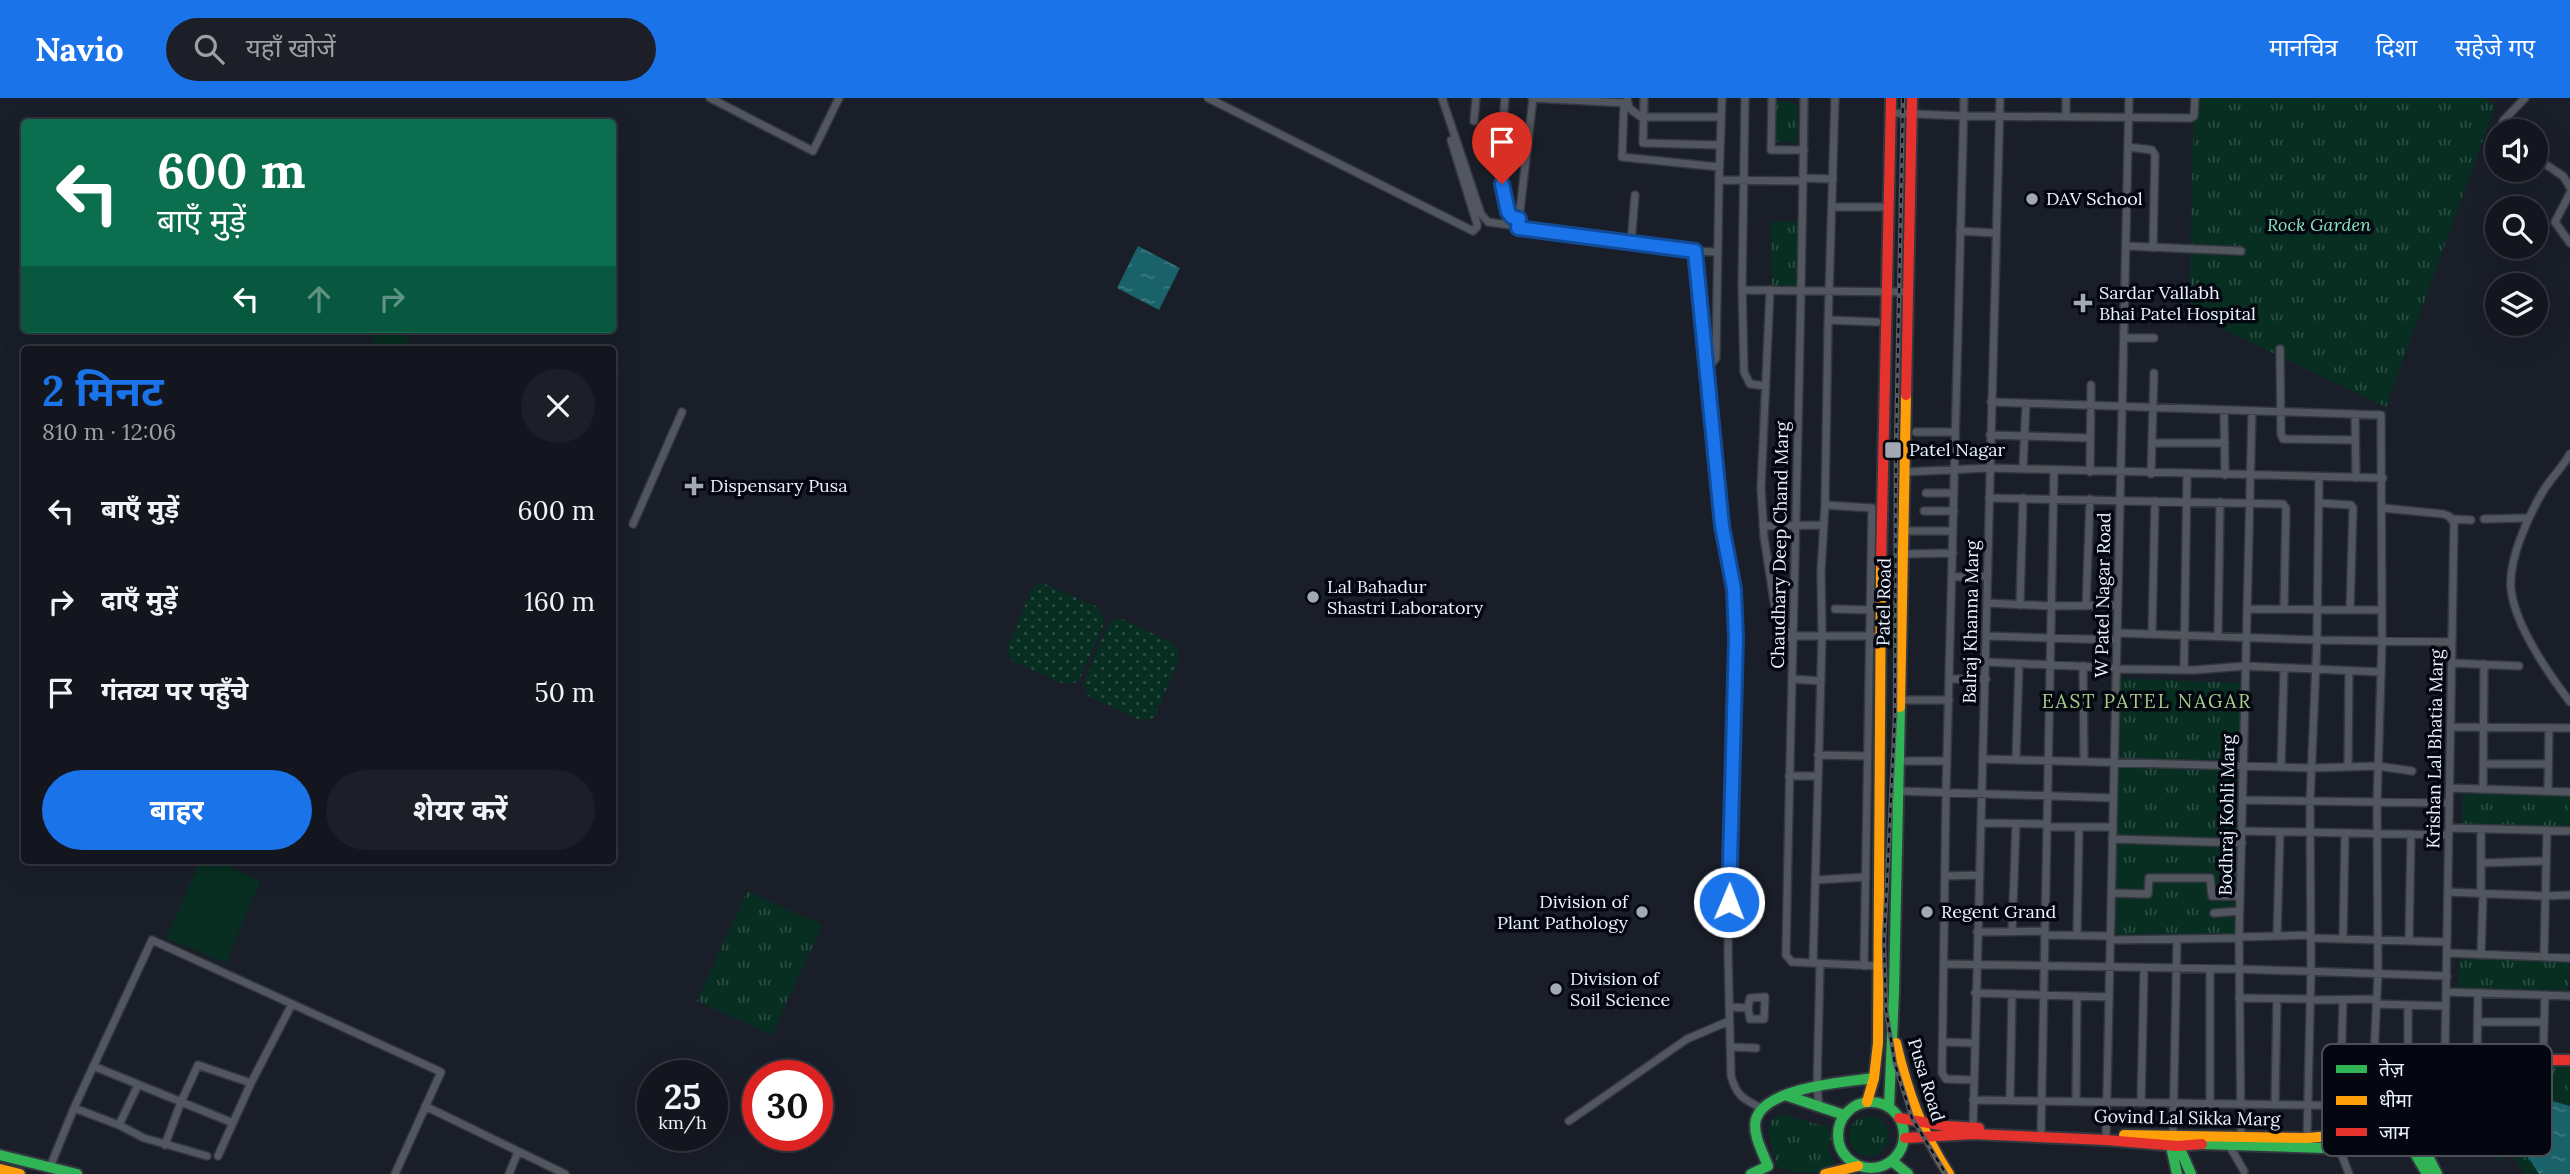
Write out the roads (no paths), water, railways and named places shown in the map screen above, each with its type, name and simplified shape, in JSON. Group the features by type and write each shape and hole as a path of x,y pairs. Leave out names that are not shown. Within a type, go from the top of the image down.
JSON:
{"main road":[{"name":"Patel Road","path":"1867,1102 1874,1078 1878,1044 1876,636 1891,98"},
{"name":"Patel Road","path":"1889,1107 1893,1031 1912,98"},
{"name":"Pusa Road","path":"1893,1031 1919,1121 1926,1138 1949,1174"},
{"path":"2552,1060 2570,1060"},
{"path":"1751,1174 1772,1170 1755,1127 1761,1108 1785,1095 1874,1078"},
{"path":"1785,1095 1844,1115"},
{"path":"1864,1170 1847,1158 1840,1146 1838,1133 1844,1115 1855,1106 1867,1102 1880,1102 1889,1107 1899,1118 1905,1138 1902,1150 1886,1167"},
{"name":"Govind Lal Sikka Marg","path":"1899,1118 1973,1131 2106,1140 2322,1137"},
{"name":"Govind Lal Sikka Marg","path":"1905,1138 1926,1138 1973,1131 2173,1139"},
{"path":"2173,1139 2230,1145 2322,1148"},
{"path":"2173,1139 2177,1174"},
{"path":"2173,1139 2191,1174"},
{"path":"0,1155 77,1174"},
{"path":"2416,1156 2427,1174"},
{"path":"2428,1156 2437,1174"},
{"path":"1829,1174 1886,1167 1908,1174"},
{"path":"0,1169 20,1174"}],"street":[{"path":"710,98 814,151 839,98"},
{"path":"1208,98 1473,231 1477,227 1440,98"},
{"path":"1440,98 1483,219 1518,228 1716,252"},
{"path":"1474,121 1476,98"},
{"path":"1505,98 1502,184 1509,215 1519,219"},
{"path":"1518,228 1532,98 1626,101"},
{"path":"1644,98 1643,143 1719,145"},
{"path":"1706,365 1716,358 1716,252 1722,98"},
{"path":"1745,98 1742,181 1744,372 1749,384 1766,386"},
{"path":"1772,98 1771,150 1804,150"},
{"name":"Chaudhary Deep Chand Marg","path":"1804,98 1786,955 1792,962 1817,963"},
{"path":"1819,1105 1815,880 1835,98"},
{"path":"1964,98 1947,761 1943,1042 1944,1077 1974,1080"},
{"name":"Balraj Khanna Marg","path":"1973,1131 2000,98"},
{"path":"2066,98 2066,117"},
{"name":"W Patel Nagar Road","path":"2106,1135 2129,98"},
{"path":"1891,113 1999,117 2190,118 2196,112 2195,98"},
{"path":"2504,119 2525,98"},
{"path":"1626,101 1634,114 1643,117 1720,117"},
{"path":"1626,101 1622,157 1719,167"},
{"path":"2127,147 2152,150 2155,155 2153,248"},
{"path":"2548,166 2563,176 2570,187"},
{"path":"1718,180 1833,179"},
{"path":"2570,193 2555,222 2570,243"},
{"path":"1631,243 1635,195"},
{"path":"1832,207 1882,207"},
{"path":"1959,231 1996,233"},
{"path":"2126,246 2241,251"},
{"path":"1695,251 1722,526 1734,589 1736,639 1728,926 1731,1076 1735,1090 1742,1098 1761,1108"},
{"path":"1742,287 1745,290 1908,292"},
{"path":"1769,290 1761,454 1763,526 1776,614 1780,625 1794,638"},
{"path":"1828,320 1878,322"},
{"path":"2124,338 2154,338"},
{"path":"2280,349 2281,434 2286,440 2354,440"},
{"path":"2151,474 2154,373"},
{"path":"2090,472 2091,385"},
{"path":"1991,402 2378,414 2383,419 2378,974 2375,1044"},
{"path":"2023,469 2026,403"},
{"path":"2224,410 2225,475"},
{"name":"Bodhraj Kohli Marg","path":"2241,1136 2239,938 2252,411"},
{"path":"633,524 682,412"},
{"path":"2355,414 2356,478"},
{"path":"1916,432 1955,432"},
{"path":"1990,435 2090,438"},
{"path":"2152,443 2225,443"},
{"path":"2570,454 2528,518 2513,566 2511,588 2516,608 2539,655 2570,702"},
{"path":"1904,472 1989,468 2383,478"},
{"path":"2041,1132 2054,471"},
{"path":"2184,670 2188,474"},
{"path":"2307,1138 2311,972 2310,802 2318,609 2319,477"},
{"path":"1926,493 1954,493"},
{"path":"1989,498 2283,504 2286,508 2284,609"},
{"path":"2020,605 2023,498"},
{"path":"2086,606 2090,499"},
{"path":"2152,634 2155,501"},
{"path":"2218,636 2220,502"},
{"path":"2319,503 2351,505 2353,508 2350,609"},
{"path":"1825,506 1872,508 1871,610 1876,636 1868,756 1864,965"},
{"path":"2383,508 2443,514 2453,519 2471,520"},
{"path":"1924,511 1954,511"},
{"path":"2484,519 2528,518"},
{"name":"Krishan Lal Bhatia Marg","path":"2446,1044 2453,519"},
{"path":"1763,526 1824,525"},
{"path":"1903,531 1953,531"},
{"path":"1903,554 1953,553"},
{"path":"1952,577 1988,576"},
{"path":"1987,603 2118,606"},
{"path":"1835,609 1871,610"},
{"path":"2247,609 2382,610"},
{"path":"1987,636 2050,638 2152,634 2452,642"},
{"path":"1776,638 1876,636"},
{"path":"1986,662 2117,669 2184,670 2245,666 2381,673"},
{"path":"2452,663 2519,666"},
{"path":"2016,759 2020,664"},
{"path":"2483,789 2484,664"},
{"path":"2083,666 2084,761"},
{"path":"2281,767 2284,669"},
{"path":"2348,767 2349,672"},
{"path":"1949,680 1986,679"},
{"path":"1793,680 1821,681"},
{"path":"1900,700 1949,700"},
{"path":"2451,727 2570,728"},
{"path":"2548,791 2549,728"},
{"path":"1818,755 1868,756"},
{"path":"1984,759 2311,768 2378,766 2412,771"},
{"path":"1899,761 1947,761"},
{"path":"2483,764 2549,764"},
{"path":"1789,776 1818,776"},
{"path":"2450,788 2570,792"},
{"path":"1898,791 2113,798"},
{"path":"2243,800 2449,803"},
{"path":"1982,823 2113,827"},
{"path":"2012,932 2015,824"},
{"path":"2077,935 2079,827"},
{"path":"2242,831 2310,834 2412,834 2481,829 2570,831"},
{"path":"2481,829 2481,955"},
{"path":"2544,957 2547,830"},
{"path":"2277,936 2280,832"},
{"path":"2343,939 2345,834"},
{"path":"2409,941 2412,834"},
{"path":"2112,839 2242,843"},
{"path":"2481,863 2546,861"},
{"path":"1945,876 1979,875"},
{"path":"1815,880 1866,877"},
{"path":"2111,893 2148,894 2149,878 2210,878 2211,896 2240,896"},
{"path":"2448,892 2545,897 2570,895"},
{"path":"2214,913 2240,911"},
{"path":"1977,932 2177,940 2311,936 2447,942"},
{"path":"50,1167 74,1108 152,940 440,1072 395,1174"},
{"path":"2173,1139 2177,940"},
{"path":"2447,953 2570,958"},
{"path":"1817,963 1878,966"},
{"path":"1944,964 2446,976"},
{"path":"2141,1103 2144,969"},
{"path":"2210,969 2210,1104"},
{"path":"1975,992 2109,997"},
{"path":"2446,992 2570,996"},
{"path":"2478,993 2478,1044"},
{"path":"2010,1100 2012,994"},
{"path":"2543,1044 2545,995"},
{"path":"2076,1102 2077,996"},
{"path":"2239,998 2446,1006"},
{"path":"2275,1105 2277,999"},
{"path":"2342,1044 2343,1000"},
{"path":"218,1156 251,1083 292,1004"},
{"path":"2404,1044 2408,1005"},
{"path":"1729,1007 1748,1008"},
{"path":"1569,1121 1687,1039 1729,1021"},
{"path":"2479,1022 2544,1022"},
{"path":"1943,1042 1974,1043"},
{"path":"1730,1047 1756,1048"},
{"path":"165,1145 198,1065 251,1083"},
{"path":"93,1066 233,1123"},
{"path":"119,1125 138,1084"},
{"path":"1973,1100 2322,1105"},
{"path":"425,1106 565,1174"},
{"path":"74,1108 165,1145 208,1156"},
{"path":"2230,1145 2244,1171"},
{"path":"509,1174 519,1152"},
{"path":"2342,1156 2350,1174"}],"water":[{"path":"1138,246 1180,268 1159,310 1117,288"},
{"path":"2552,1101 2570,1106 2570,1174 2539,1174 2527,1156 2552,1156"}],"railway":[{"path":"1903,98 1896,450 1895,717 1884,942 1886,1009 1895,1064 1912,1118 1946,1174"}],"place":[{"name":"DAV School","path":"2032,199"},
{"name":"Sardar Vallabh Bhai Patel Hospital","path":"2083,303"},
{"name":"Patel Nagar","path":"1893,450"},
{"name":"Dispensary Pusa","path":"694,486"},
{"name":"Lal Bahadur Shastri Laboratory","path":"1313,597"},
{"name":"Division of Plant Pathology","path":"1642,912"},
{"name":"Regent Grand","path":"1927,912"},
{"name":"Division of Soil Science","path":"1556,989"}],"district":[{"name":"EAST PATEL NAGAR","path":"2147,701"}],"park label":[{"name":"Rock Garden","path":"2319,225"}]}
